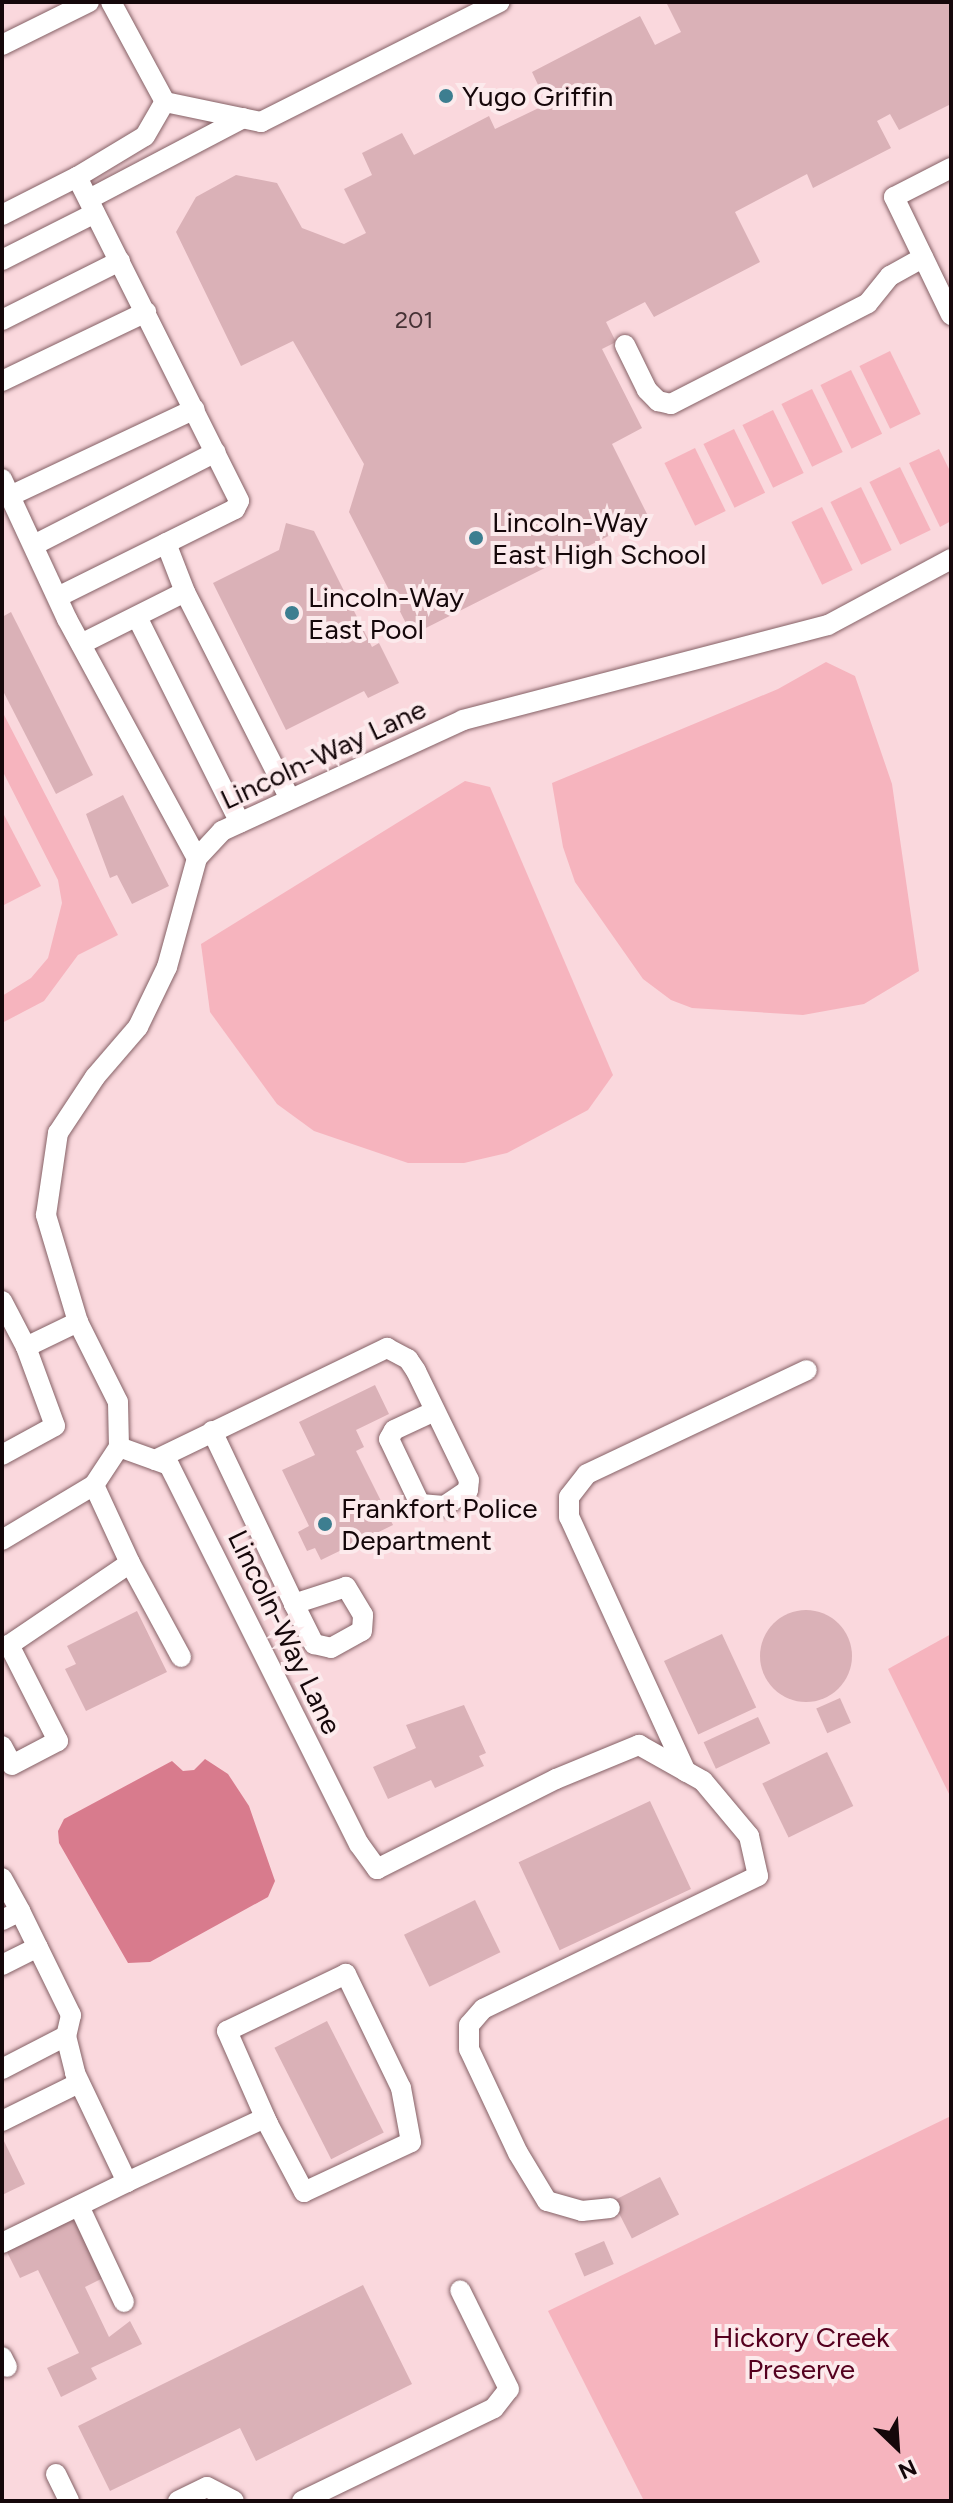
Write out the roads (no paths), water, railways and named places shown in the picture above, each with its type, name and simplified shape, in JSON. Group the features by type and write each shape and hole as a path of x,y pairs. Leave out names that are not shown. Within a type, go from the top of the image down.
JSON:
{"street":[{"path":"2,45 89,2"},
{"path":"111,2 165,102"},
{"path":"165,102 261,122 500,2"},
{"path":"2,215 77,177 145,136 165,102"},
{"path":"2,260 243,118"},
{"path":"951,168 894,197 951,315"},
{"path":"58,597 235,509 237,494 77,177"},
{"path":"625,345 647,390 658,401 671,404 868,303 890,276 923,258"},
{"path":"2,320 120,261"},
{"path":"2,381 146,312"},
{"path":"195,409 6,487 81,644 197,858"},
{"path":"34,545 216,452"},
{"path":"166,543 185,592 290,799"},
{"name":"Lincoln-Way Lane","path":"686,1772 639,1745 556,1779 377,1869 359,1844 169,1465 119,1447 118,1402 78,1322 46,1215 58,1133 95,1077 138,1027 167,967 197,858 222,831 463,720 828,625 951,559"},
{"path":"81,644 185,592"},
{"path":"137,617 240,823"},
{"path":"2,1301 26,1347 55,1426 2,1455"},
{"path":"26,1347 78,1322"},
{"path":"155,1460 387,1348 408,1359 435,1411 469,1480 459,1499 430,1509 413,1493 389,1439 394,1430 435,1411"},
{"path":"610,2208 582,2211 547,2201 518,2153 469,2049 469,2025 483,2009 758,1876 749,1836 703,1781 686,1772 569,1517 569,1497 587,1474 807,1370"},
{"path":"212,1431 294,1604 320,1649 362,1631 363,1615 346,1587 336,1586 294,1604"},
{"path":"2,1540 94,1485 119,1447"},
{"path":"94,1485 130,1563 181,1657"},
{"path":"2,1746 12,1765 58,1741 5,1647 130,1563"},
{"path":"2,1878 11,1915 38,1947 71,2015 66,2036 79,2083 127,2182"},
{"path":"2,1965 38,1947"},
{"path":"2,2243 265,2118 268,2124 304,2192 411,2142 401,2088 346,1974 227,2031 268,2124"},
{"path":"2,2069 66,2036"},
{"path":"2,2121 79,2083"},
{"path":"79,2206 124,2302"},
{"path":"302,2501 494,2408 509,2389 460,2290"},
{"path":"56,2474 69,2501"},
{"path":"178,2501 207,2487 234,2501"}],"place":[{"name":"Yugo Griffin","path":"446,96"},
{"name":"Lincoln-Way East High School","path":"476,538"},
{"name":"Lincoln-Way East Pool","path":"292,613"},
{"name":"Frankfort Police Department","path":"325,1524"}],"park label":[{"name":"Hickory Creek Preserve","path":"801,2353"}]}
